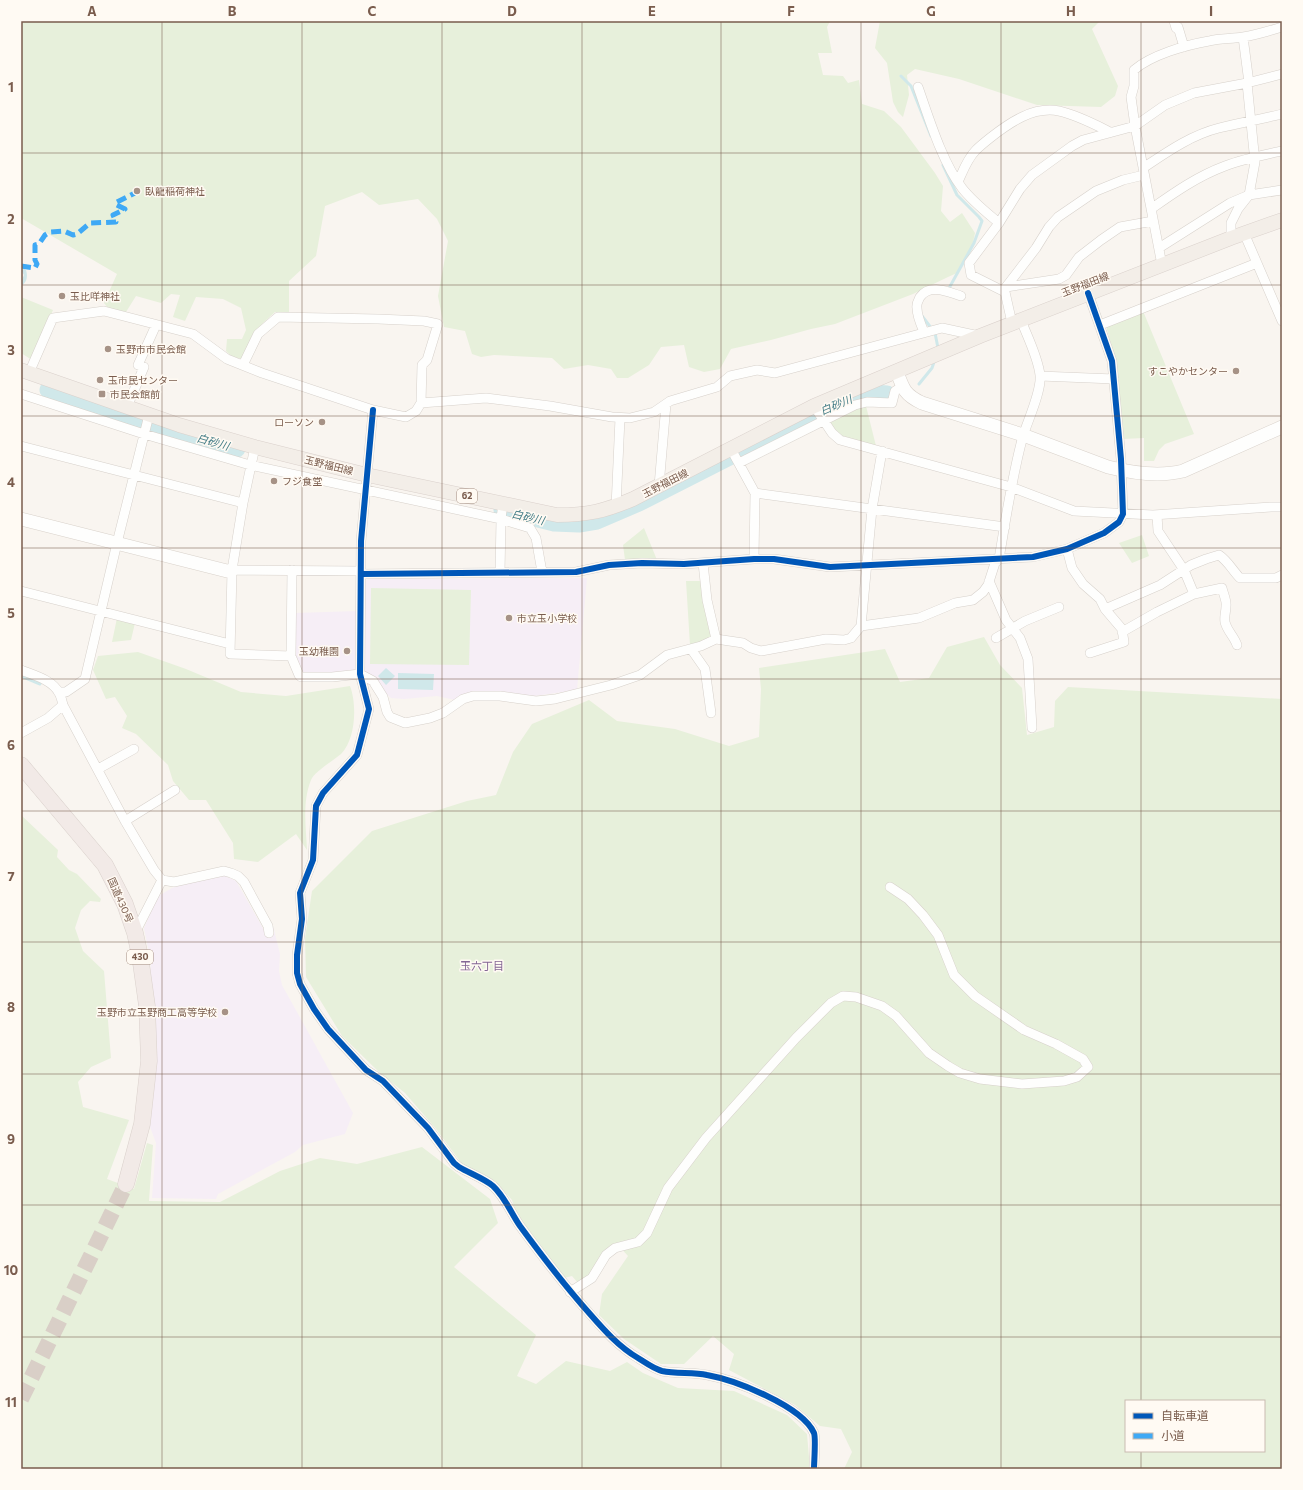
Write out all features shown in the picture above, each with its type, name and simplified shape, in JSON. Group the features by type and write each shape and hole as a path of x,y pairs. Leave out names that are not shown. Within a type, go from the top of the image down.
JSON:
{"highway":[{"name":"国道430号","path":"21,765 105,865 126,904 135,933 140,956 147,1006 150,1061 142,1124 126,1184"}],"main road":[{"name":"玉野福田線","path":"25,371 127,407 148,418 254,448 366,483 502,511 580,515 616,507 659,486 735,456 897,372 980,336 1244,233 1282,220"}],"street":[{"path":"1174,21 1176,28 1178,27 1184,47"},
{"path":"1162,265 1135,126 1131,97 1134,86 1134,70 1141,64 1153,58 1208,40 1243,37 1282,27"},
{"path":"1231,238 1231,223 1238,209 1249,195 1254,158 1252,122 1243,37"},
{"path":"1153,220 1120,227 1100,240 1079,257 1066,275 1059,279 1005,290 971,275 969,263 999,223 1020,189 1032,175 1072,146 1083,140 1135,126 1165,105 1194,93 1248,83 1282,74"},
{"path":"918,87 950,170 971,199 999,223"},
{"path":"958,182 965,165 975,150 1003,128 1024,115 1044,110 1058,111 1083,119 1110,132"},
{"path":"1005,290 1036,248 1049,227 1058,217 1096,191 1144,171 1172,149 1190,139 1218,128 1252,122 1282,114"},
{"path":"1151,209 1187,184 1226,165 1282,151"},
{"path":"1159,248 1230,203 1249,195 1282,190"},
{"path":"1244,233 1281,318"},
{"path":"1100,324 1257,262"},
{"path":"930,331 916,309 917,302 922,294 930,289 939,289 960,296"},
{"path":"861,626 919,618 954,603 973,600 983,592 989,581 995,563 999,559 1011,487 1023,435 1039,386 1040,376 1039,367 1017,322 1005,290"},
{"path":"21,519 227,571 292,570 500,573 576,572 609,565 754,559 774,560 820,567 1033,557 1067,549 1104,533 1119,522 1123,514 1112,361 1088,294"},
{"path":"25,371 53,318 104,311 193,334 227,359 262,374 373,410 406,417 416,411 422,403 422,364 427,360 438,324 424,321 278,317 258,334 243,365"},
{"path":"127,407 144,368 138,365 156,325"},
{"path":"422,403 486,398 550,406 620,418 630,418 654,412 670,401 716,387 730,376 757,370 775,373 942,328 980,336"},
{"path":"897,372 903,386 912,398 922,403 1023,435 1108,467 1121,470 1157,474 1174,474 1282,427"},
{"path":"1040,376 1114,379"},
{"path":"903,386 895,391 892,403 867,402 819,413 836,437 840,440 1011,487 1074,511 1157,515 1282,507"},
{"path":"21,394 251,463 366,483"},
{"path":"659,486 666,404"},
{"path":"373,410 361,541 360,674 369,709 357,755 324,793 316,806 312,860 300,893 302,919 296,965 300,984 314,1009 328,1029 366,1070 383,1081 428,1128 454,1163 494,1187 506,1201 518,1223 570,1292 611,1338 650,1366 670,1372 710,1375 736,1383 763,1394 786,1406 800,1416 814,1433 814,1469"},
{"path":"59,692 66,692 84,679 116,543 148,418"},
{"path":"616,507 620,418"},
{"path":"21,446 243,503"},
{"path":"254,448 232,570 230,654 291,656"},
{"path":"292,570 291,656 298,675 301,677 332,677 360,674 373,681 383,698 390,717 405,723 430,718 443,713 463,699 473,696 513,697 536,701 555,699 611,685 640,675 667,655 701,646 716,639 743,642 751,648 761,651 826,639 844,640 851,638 861,626 872,509 882,451"},
{"path":"735,456 754,493 754,559"},
{"path":"754,493 1005,527"},
{"path":"500,573 502,511 530,528 536,538 542,572"},
{"path":"1157,515 1158,531 1184,570 1194,594"},
{"path":"1067,549 1072,568 1083,584 1100,598 1105,609 1122,632 1124,642 1090,653"},
{"path":"1105,609 1160,585 1184,570 1206,559 1219,555 1226,560 1240,578 1276,578 1282,575"},
{"path":"703,562 707,600 716,639"},
{"path":"989,581 1006,620 1013,627 1020,638 1028,659 1032,728"},
{"path":"1122,632 1157,612 1194,594 1222,588 1227,606 1224,614 1225,621 1227,628 1235,639 1236,645"},
{"path":"21,591 230,644"},
{"path":"996,638 1025,621 1059,607"},
{"path":"691,649 705,669 711,713"},
{"path":"21,670 44,679 59,692 63,705 125,821 154,870 162,880 174,882 224,872 238,876 247,887 268,926 269,933"},
{"path":"21,733 48,718 63,705"},
{"path":"98,769 134,749"},
{"path":"125,821 175,790"},
{"path":"135,933 162,880"},
{"path":"570,1292 592,1278 606,1255 615,1248 638,1242 648,1233 668,1188 706,1138 796,1038 831,1003 843,996 856,997 882,1006 896,1016 930,1053 960,1073 980,1078 1022,1084 1064,1081 1077,1077 1088,1067 1083,1059 1056,1044 1024,1030 975,996 954,975 938,935 923,915 908,899 890,887"}],"shaded area":[{"path":"587,578 577,690 534,696 489,691 471,694 455,700 437,696 404,699 391,698 362,671 364,582 368,579"},
{"path":"358,611 357,668 354,672 303,673 294,652 295,613"},
{"name":"玉野市立玉野商工高等学校","path":"223,875 236,881 264,930 273,926 280,954 279,971 282,985 353,1113 345,1134 303,1145 295,1152 218,1194 216,1199 152,1198 156,1143 150,1127 155,1070 150,972 151,963 144,928 157,897 172,888 197,880"}],"green space":[{"path":"21,21 830,21 827,27 832,53 818,53 823,75 843,76 848,83 859,80 862,104 884,111 901,127 943,186 941,211 950,222 962,213 975,233 972,247 957,273 913,294 835,324 731,349 720,369 704,372 689,367 684,345 661,347 649,365 628,378 617,378 611,369 588,365 564,369 552,358 494,355 481,357 472,354 465,331 444,327 438,296 448,241 437,219 418,199 379,205 362,192 325,206 316,256 289,281 289,312 275,312 262,324 243,359 232,357 226,351 227,339 242,339 246,330 241,308 223,299 196,297 185,321 173,317 180,295 171,294 161,303 136,296 126,312 108,308 104,303 117,274 21,218"},
{"path":"880,21 1100,21 1092,29 1118,86 1115,96 1101,107 1037,105 959,79 915,69 907,75 909,95 903,117 898,112 893,102 887,63 875,48"},
{"path":"21,297 53,310 32,360 21,353"},
{"path":"1143,311 1194,434 1165,444 1159,450 1154,461 1144,461 1144,438 1123,439 1115,359 1106,326"},
{"path":"866,406 876,446 839,435 827,421 853,410"},
{"path":"644,528 657,560 625,560 623,545"},
{"path":"1142,535 1149,556 1132,563 1119,543"},
{"path":"686,581 702,581 713,636 701,642 690,645"},
{"path":"371,588 471,590 469,665 370,664"},
{"path":"117,618 135,623 131,640 112,642"},
{"path":"984,637 1000,665 1022,688 1027,735 1054,727 1055,701 1068,687 1282,699 1282,1469 844,1469 852,1452 841,1429 820,1426 795,1405 729,1370 734,1354 713,1336 684,1364 661,1364 624,1339 599,1315 602,1294 628,1256 616,1243 589,1276 578,1283 572,1276 564,1278 517,1216 512,1200 495,1181 462,1164 436,1129 405,1093 380,1073 342,1036 306,977 305,938 312,891 372,831 467,801 496,795 513,752 532,724 589,700 617,721 675,729 729,746 759,737 761,689 759,668 885,649 900,682 929,678 947,647"},
{"path":"138,652 186,669 241,692 286,696 350,686 354,702 354,721 350,740 341,754 313,777 308,788 305,815 307,850 296,834 258,862 234,859 233,843 206,800 189,800 173,781 168,765 136,734 122,728 127,716 115,697 106,699 93,670 98,656"},
{"path":"21,815 58,850 57,857 69,870 77,874 101,899 100,902 90,901 81,910 75,928 83,951 104,971 111,1058 91,1067 78,1082 83,1107 129,1120 107,1179 134,1189 147,1143 153,1145 149,1201 220,1202 280,1171 320,1158 357,1164 422,1147 490,1199 498,1223 454,1267 536,1335 517,1376 536,1384 566,1361 610,1371 627,1362 643,1373 678,1388 734,1391 787,1415 807,1434 810,1469 21,1469"}],"water":[{"path":"21,267 26,270 27,275 26,281 21,286 24,275"},
{"path":"386,668 395,676 386,685 378,676"},
{"path":"398,673 434,674 433,690 398,689"}],"waterway":[{"path":"901,76 911,86 931,136"},
{"path":"943,165 957,195 982,221 974,243 948,290"},
{"path":"922,316 935,333 938,348"},
{"path":"919,384 932,368 935,359"},
{"name":"白砂川","path":"48,390 143,422"},
{"name":"白砂川","path":"502,510 554,523 579,524 597,521 639,503 824,409 860,395 874,393 887,394"},
{"name":"白砂川","path":"151,424 237,449"},
{"path":"21,676 40,684"}],"tunnel":[{"path":"21,1399 126,1184"}],"marked path":[{"path":"21,266 35,268 37,264 35,260 35,245 39,244 45,235 50,232 64,231 73,235 77,234 90,223 116,222 113,215 125,209 115,204 135,193"}],"cycle path":[{"path":"361,574 576,572 609,565 642,563 684,564 754,559 774,559 830,567 1033,557 1067,549 1104,533 1119,522 1123,514 1121,459 1112,361 1088,293"},
{"path":"373,410 361,541 360,674 369,709 357,755 323,793 316,806 313,860 300,893 302,919 297,955 297,973 300,984 314,1009 328,1029 366,1070 383,1081 428,1128 454,1163 486,1181 497,1190 520,1226 545,1260 612,1338 631,1354 659,1370 702,1374 734,1382 750,1388 782,1404 796,1413 807,1423 815,1436 814,1469"}],"place":[{"name":"臥龍稲荷神社","path":"137,191"},
{"name":"玉比咩神社","path":"62,296"},
{"name":"玉野市市民会館","path":"108,349"},
{"name":"すこやかセンター","path":"1236,371"},
{"name":"玉市民センター","path":"100,380"},
{"name":"市民会館前","path":"102,394"},
{"name":"ローソン","path":"322,422"},
{"name":"フジ食堂","path":"274,481"},
{"name":"市立玉小学校","path":"509,618"},
{"name":"玉幼稚園","path":"347,651"},
{"name":"玉野市立玉野商工高等学校","path":"225,1012"}],"district":[{"name":"玉六丁目","path":"482,966"}]}
